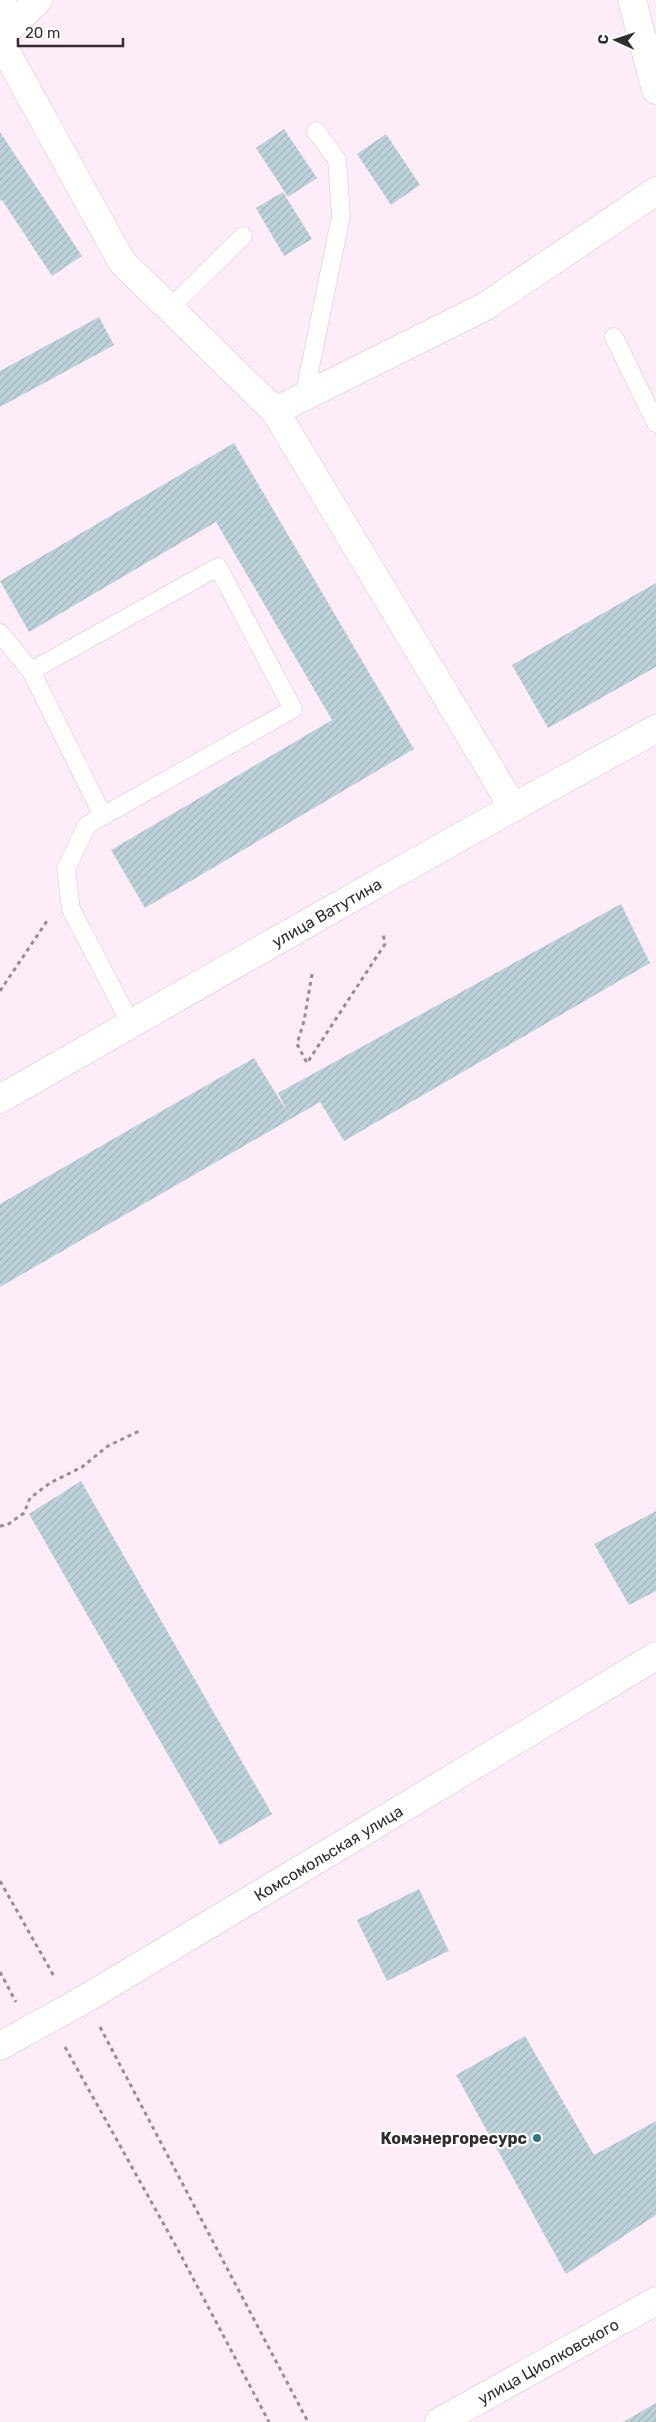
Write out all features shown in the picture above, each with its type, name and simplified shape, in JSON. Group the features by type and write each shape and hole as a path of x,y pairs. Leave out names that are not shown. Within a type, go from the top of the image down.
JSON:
{"street":[{"path":"0,37 38,0"},
{"path":"632,0 656,90"},
{"path":"0,41 122,262 276,411 513,807"},
{"path":"276,411 486,306 656,191"},
{"name":"улица Ватутина","path":"0,1099 132,1024 182,993 656,729"},
{"name":"Комсомольская улица","path":"0,2046 50,2020 656,1656"},
{"name":"улица Циолковского","path":"440,2422 656,2301"}],"lane":[{"path":"0,32 7,0"},
{"path":"304,397 340,216 337,160 316,132"},
{"path":"170,308 243,236"},
{"path":"614,337 656,423"},
{"path":"30,671 218,567 293,709 87,825 66,869 70,909 132,1024"},
{"path":"0,633 30,671 103,816"}],"path":[{"path":"0,991 68,889"},
{"path":"312,974 304,1021 296,1044 307,1063 384,944 383,933"},
{"path":"0,1526 7,1525 24,1513 30,1498 50,1483 82,1467 108,1446 139,1431"},
{"path":"0,1881 55,1978"},
{"path":"0,1972 17,2003"},
{"path":"85,1999 308,2422"},
{"path":"50,2020 178,2248 270,2422"}],"building":[{"path":"284,129 317,178 288,197 256,148"},
{"path":"0,132 82,256 52,276 2,200 0,201"},
{"path":"386,134 420,185 391,205 357,154"},
{"path":"283,192 312,239 284,256 256,208"},
{"path":"99,317 114,345 0,407 0,371"},
{"path":"234,443 414,749 145,908 111,850 332,720 216,522 29,632 0,581"},
{"path":"656,583 656,667 548,728 512,665"},
{"path":"621,904 650,963 344,1141 320,1102 0,1287 0,1204 254,1058 288,1113 278,1093"},
{"path":"81,1481 272,1814 220,1845 29,1514"},
{"path":"656,1511 656,1591 629,1605 594,1544"},
{"path":"419,1889 449,1951 387,1981 357,1920"},
{"name":"Комэнергоресурс","path":"525,2036 594,2155 656,2121 656,2215 566,2274 456,2075"},
{"path":"656,2403 656,2422 623,2422"}],"place":[{"name":"Комэнергоресурс","path":"537,2138"}]}
